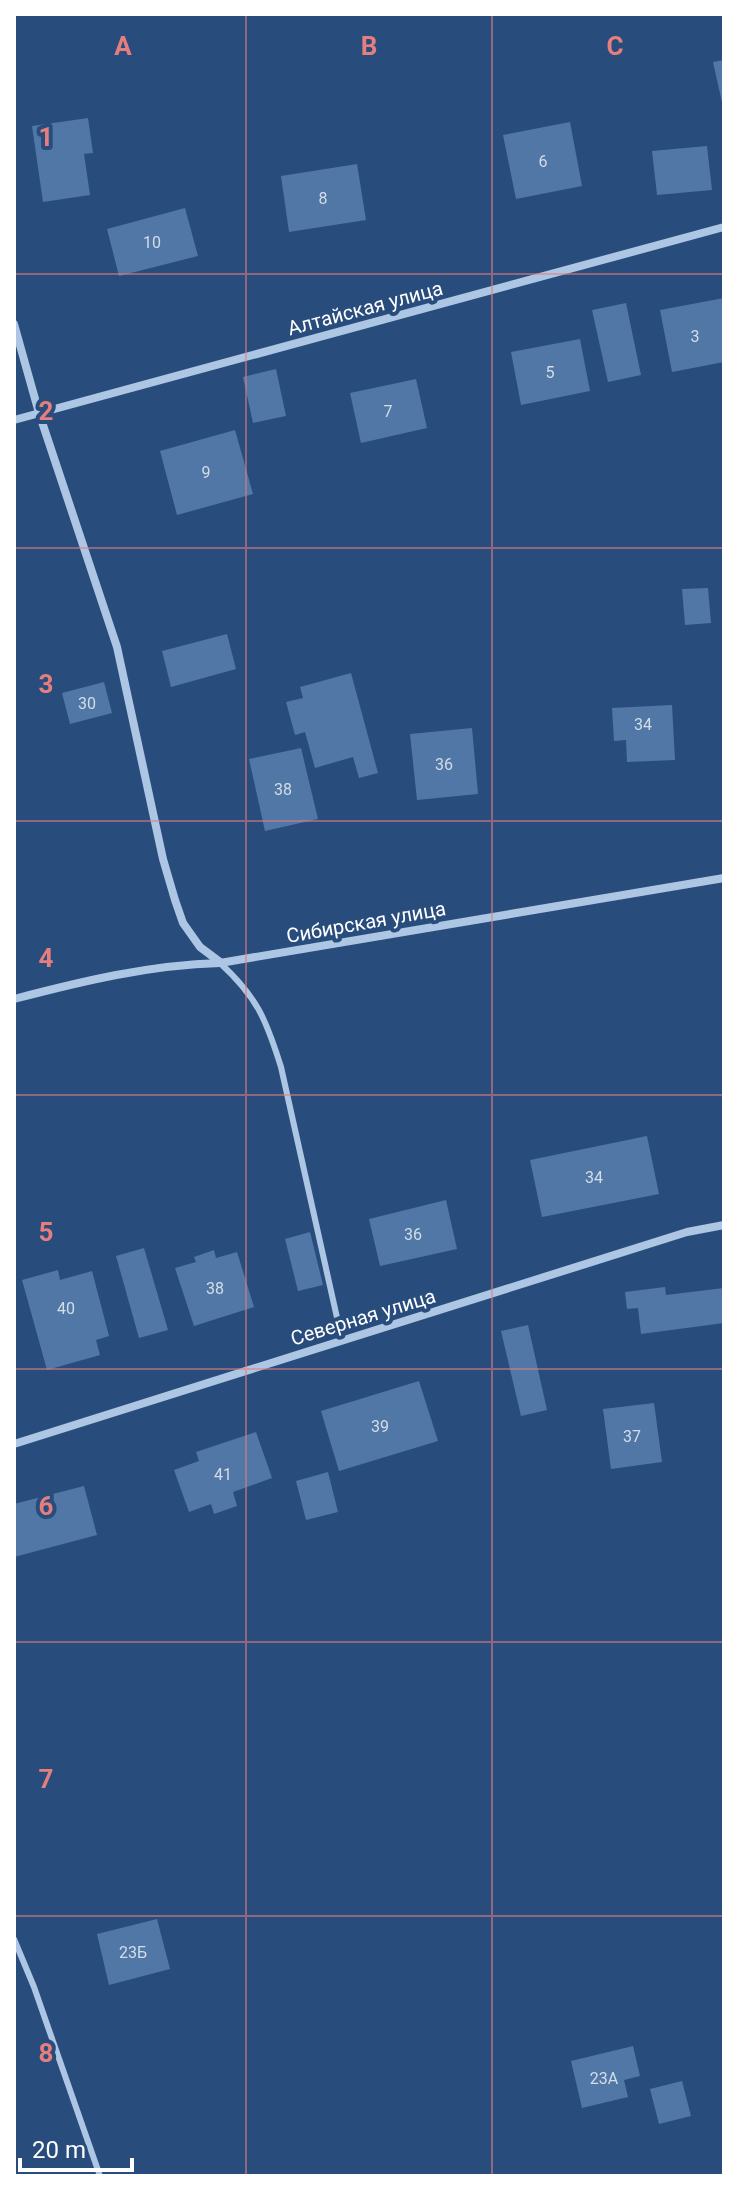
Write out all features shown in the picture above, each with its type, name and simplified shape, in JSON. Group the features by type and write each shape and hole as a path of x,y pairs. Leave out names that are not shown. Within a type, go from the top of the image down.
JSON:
{"street":[{"name":"Алтайская улица","path":"14,420 724,227"},
{"path":"14,324 39,413 117,647 163,859 175,900 191,935 220,963"},
{"name":"Сибирская улица","path":"14,999 99,977 174,964 220,963 724,878"},
{"name":"Северная улица","path":"14,1444 687,1232 724,1225"}],"lane":[{"path":"220,963 243,984 258,1005 270,1031 281,1067 342,1340"},
{"path":"14,1939 34,1987 100,2176"}],"building":[{"path":"724,60 724,106 723,107 713,62"},
{"path":"88,118 93,153 84,154 90,195 43,202 32,126"},
{"path":"570,122 582,186 516,199 503,135"},
{"path":"707,146 712,190 657,195 652,151"},
{"path":"357,164 366,220 289,232 281,176"},
{"path":"185,208 198,256 119,276 107,229"},
{"path":"724,298 724,362 672,372 660,310"},
{"path":"626,303 641,375 608,382 592,310"},
{"path":"580,339 590,391 521,405 511,352"},
{"path":"276,369 286,416 253,423 243,377"},
{"path":"416,379 427,428 361,443 350,393"},
{"path":"235,430 253,494 177,515 160,451"},
{"path":"708,588 711,623 685,625 682,589"},
{"path":"227,634 236,669 171,687 162,651"},
{"path":"351,673 378,773 359,778 353,757 315,768 305,732 295,735 286,702 303,698 300,687"},
{"path":"104,682 112,713 70,724 62,693"},
{"path":"672,705 675,760 627,762 626,740 614,741 612,708"},
{"path":"472,728 478,794 417,800 410,734"},
{"path":"301,748 318,819 265,831 249,759"},
{"path":"647,1136 659,1194 542,1217 530,1160"},
{"path":"446,1200 457,1249 380,1266 369,1219"},
{"path":"310,1232 323,1285 298,1291 285,1239"},
{"path":"144,1248 168,1330 139,1338 116,1256"},
{"path":"214,1250 216,1258 237,1252 254,1307 194,1326 175,1268 196,1262 194,1257"},
{"path":"58,1270 60,1280 92,1271 109,1336 96,1340 100,1355 47,1370 22,1280"},
{"path":"665,1287 666,1295 724,1288 724,1323 641,1334 638,1308 627,1309 625,1292"},
{"path":"528,1325 547,1410 521,1416 501,1331"},
{"path":"419,1381 438,1441 339,1471 321,1411"},
{"path":"654,1403 662,1462 611,1469 603,1409"},
{"path":"256,1432 272,1478 233,1492 237,1506 214,1514 211,1504 189,1512 174,1470 199,1461 196,1452"},
{"path":"328,1472 338,1512 306,1520 296,1481"},
{"path":"84,1486 97,1535 14,1557 14,1504"},
{"path":"157,1919 170,1969 109,1985 97,1934"},
{"path":"633,2046 640,2076 624,2080 628,2097 582,2108 571,2061"},
{"path":"682,2081 691,2116 659,2124 650,2089"}]}
